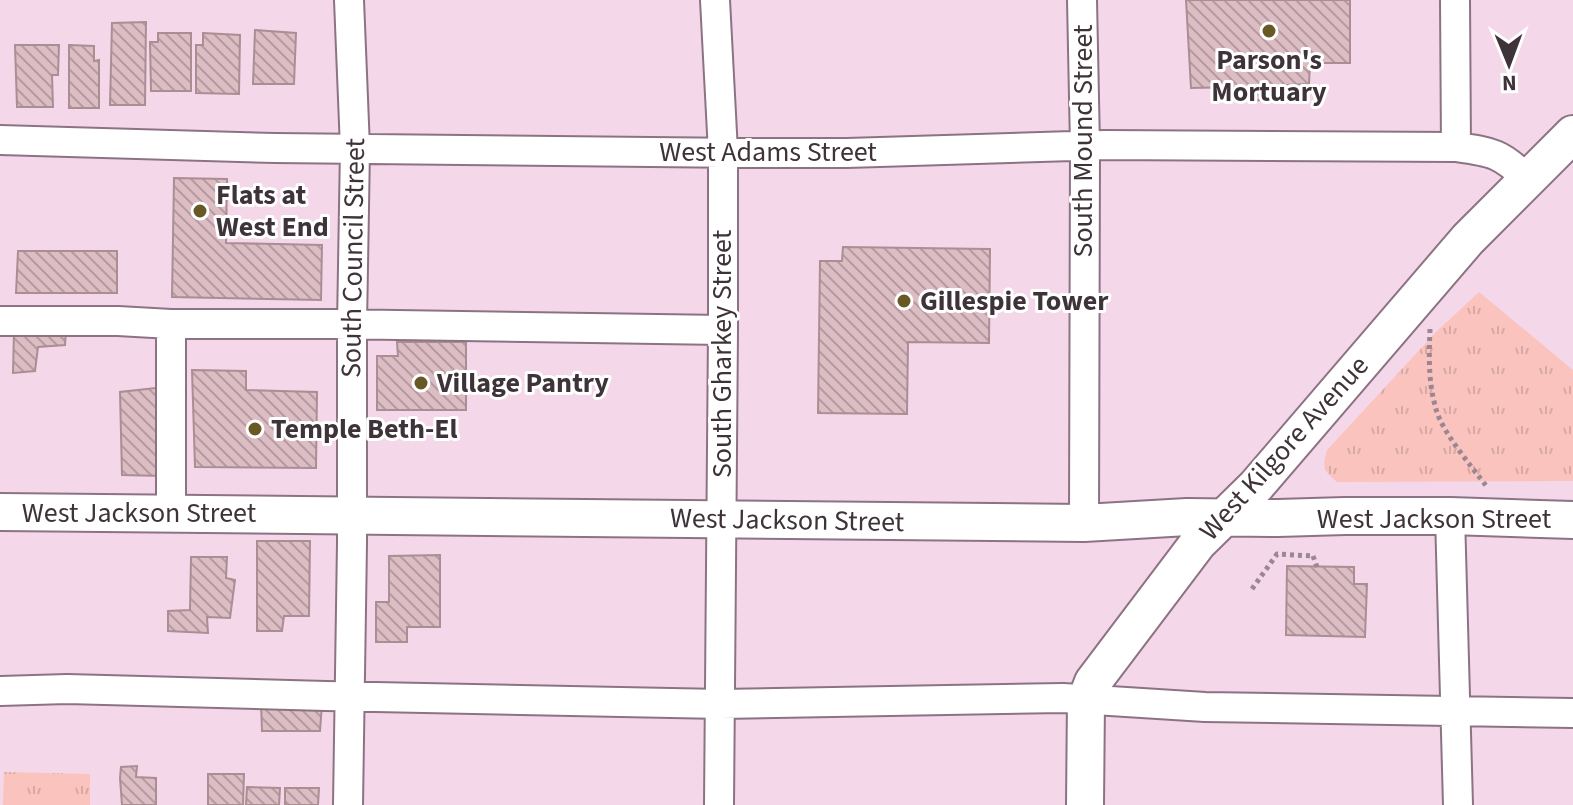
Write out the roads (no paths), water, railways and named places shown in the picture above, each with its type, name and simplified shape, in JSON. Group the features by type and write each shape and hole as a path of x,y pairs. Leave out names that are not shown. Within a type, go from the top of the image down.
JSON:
{"main road":[{"name":"West Kilgore Avenue","path":"1085,805 1086,700 1093,682 1198,543 1256,486 1468,239 1573,134"},
{"name":"West Jackson Street","path":"0,512 1084,523 1187,517 1450,516 1573,520"}],"street":[{"name":"South Council Street","path":"348,805 355,148 349,0"},
{"name":"South Gharkey Street","path":"715,0 723,152 719,805"},
{"name":"South Mound Street","path":"1082,0 1085,146 1084,523"},
{"path":"1455,0 1456,147"},
{"name":"West Adams Street","path":"0,140 275,148 847,153 1165,145 1456,147 1491,152 1510,162 1527,179"},
{"path":"0,321 723,330"},
{"path":"171,324 171,513"},
{"path":"1450,516 1458,805"},
{"path":"0,691 67,689 721,704 1063,698 1205,707 1573,713"}],"place":[{"name":"Parson's Mortuary","path":"1269,31"},
{"name":"Flats at West End","path":"200,211"},
{"name":"Gillespie Tower","path":"904,301"},
{"name":"Village Pantry","path":"421,383"},
{"name":"Temple Beth-El","path":"255,429"}]}
